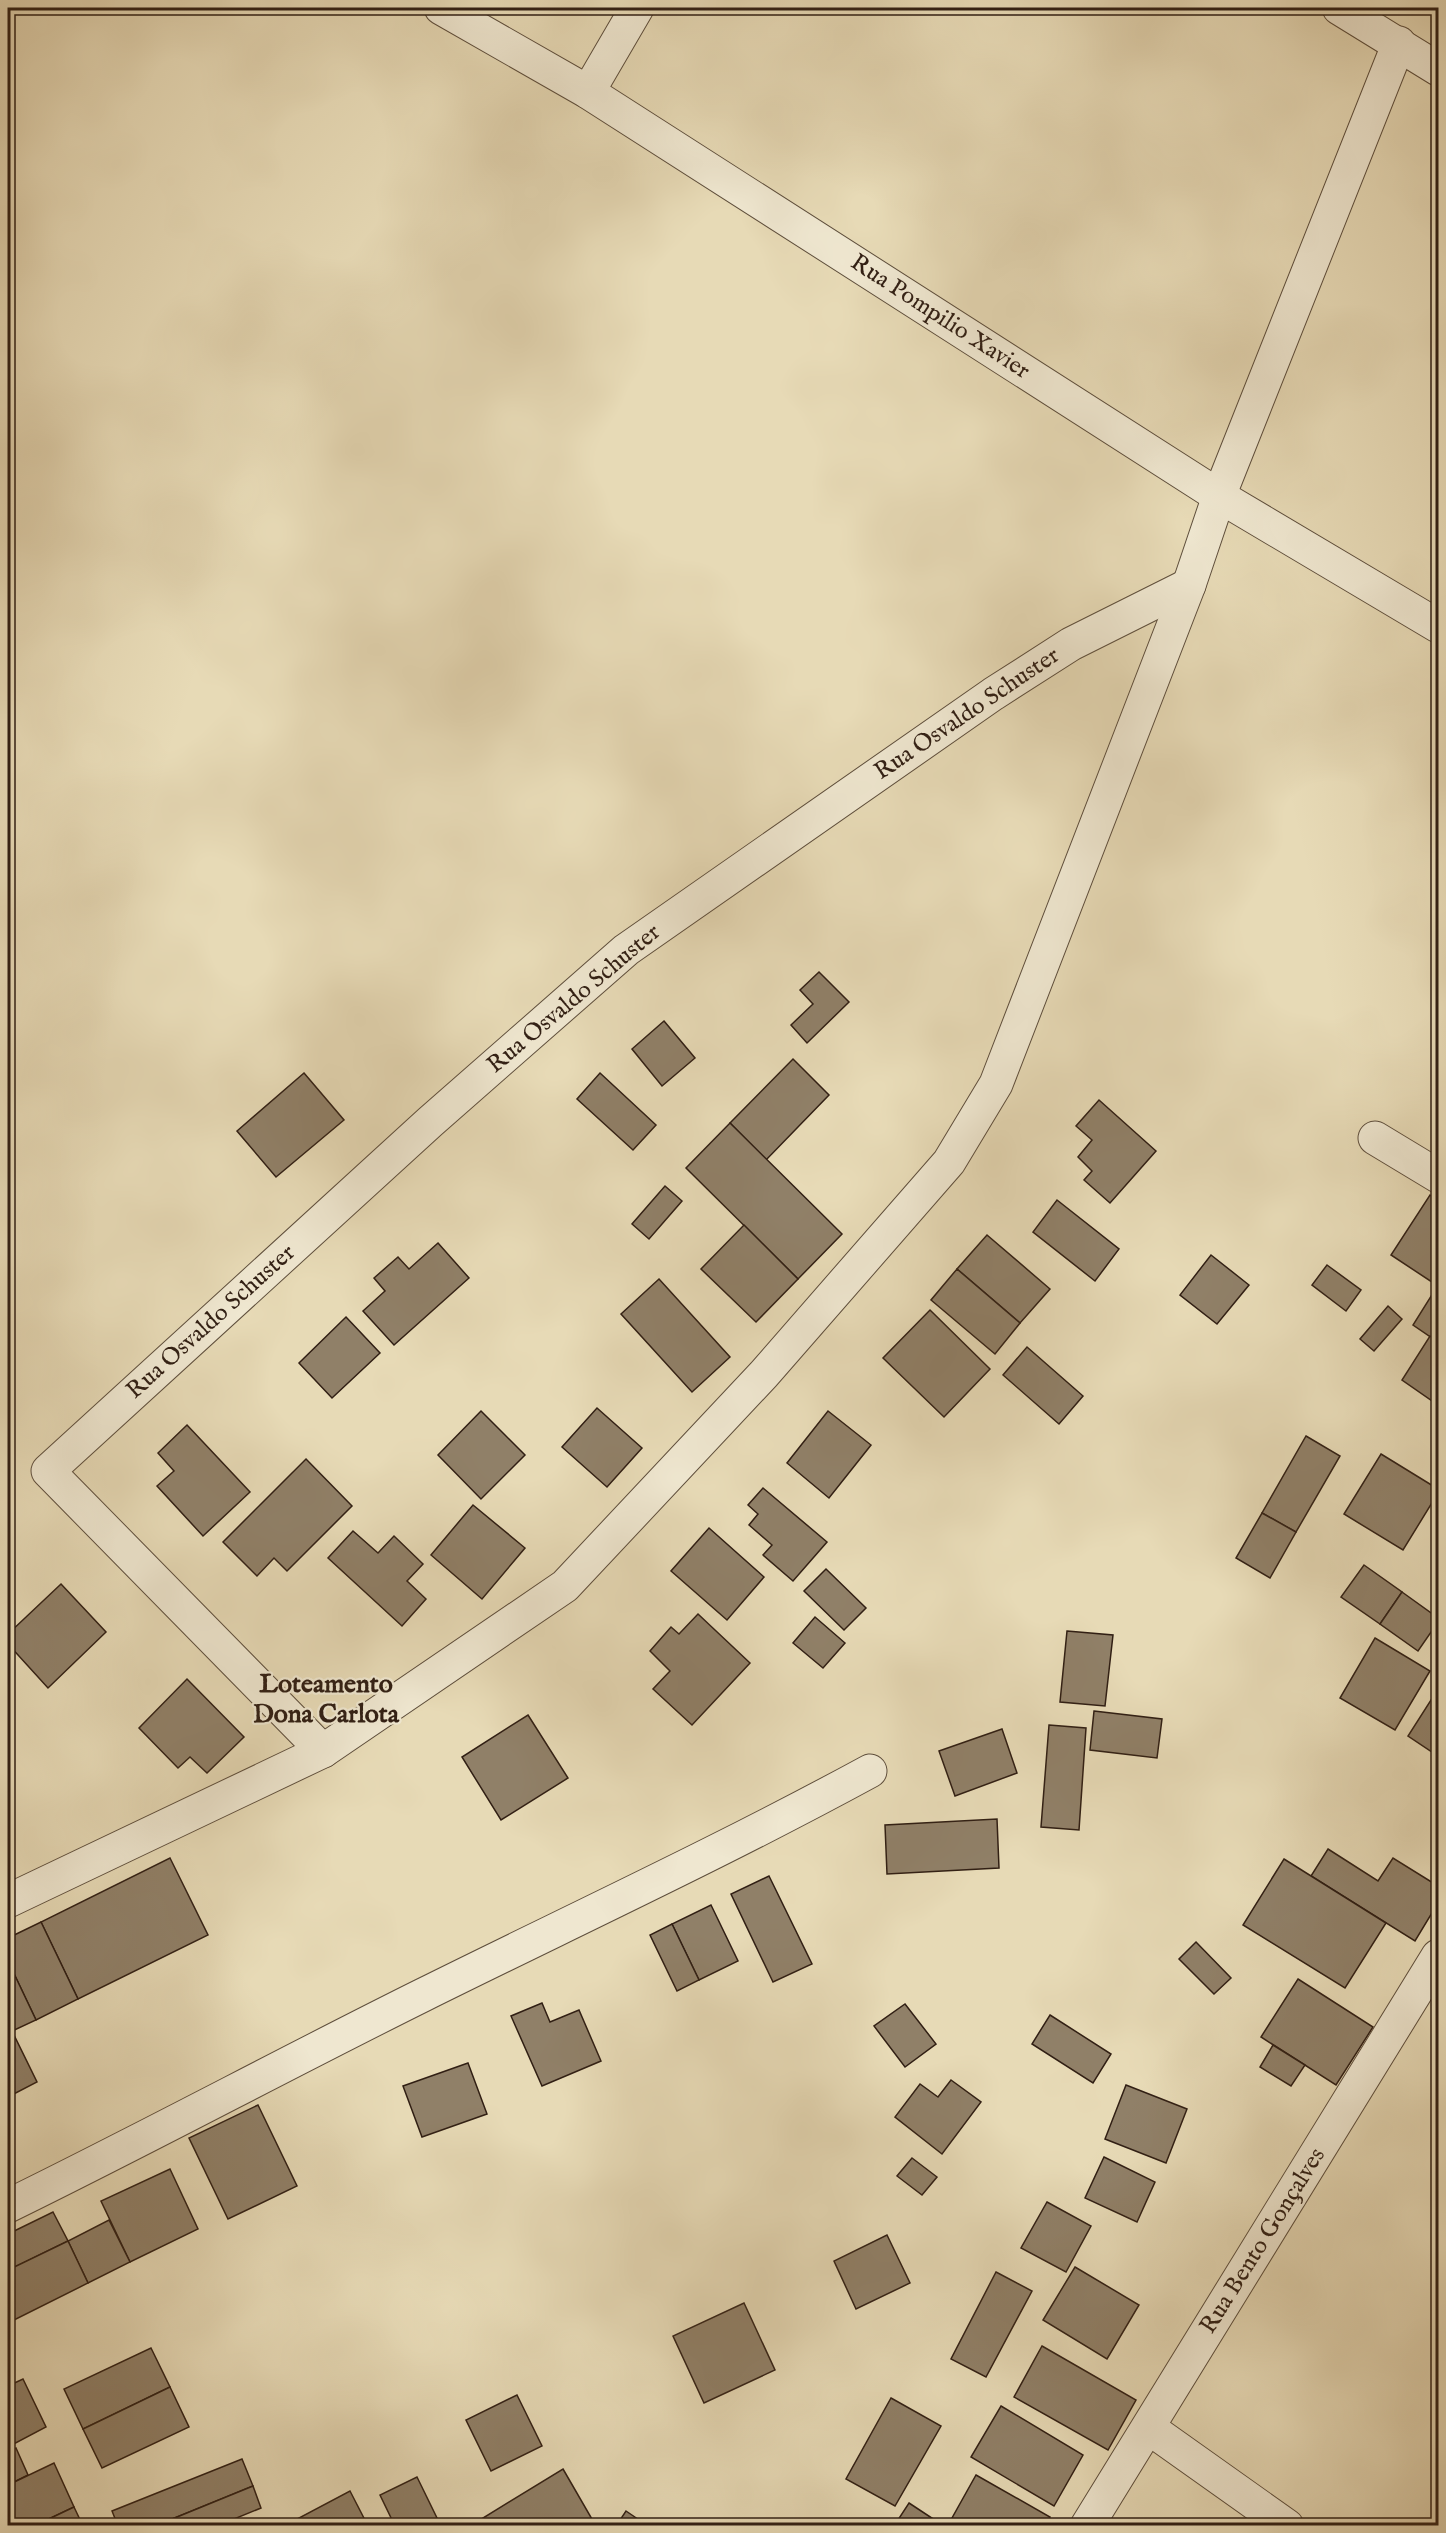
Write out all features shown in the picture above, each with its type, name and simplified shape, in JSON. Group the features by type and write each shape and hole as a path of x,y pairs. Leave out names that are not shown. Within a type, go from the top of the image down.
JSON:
{"street":[{"name":"Rua Pompilio Xavier","path":"441,8 588,92 1219,496 1438,626"},
{"path":"588,92 637,8"},
{"path":"1339,8 1438,69"},
{"path":"8,1901 323,1751 565,1586 764,1374 949,1162 996,1084 1189,585 1219,496 1399,43"},
{"name":"Rua Osvaldo Schuster","path":"323,1751 48,1471 430,1122 626,950 993,694 1061,650 1189,585"},
{"path":"1375,1138 1438,1176"},
{"path":"8,2206 420,1996 774,1824 870,1771"},
{"name":"Rua Bento Gonçalves","path":"1087,2526 1438,1956"},
{"path":"1149,2428 1287,2526"}],"building":[{"path":"819,972 849,1002 807,1043 791,1025 813,1004 800,990"},
{"path":"664,1021 695,1058 662,1086 632,1049"},
{"path":"793,1059 829,1095 766,1160 730,1123"},
{"path":"304,1073 344,1120 276,1177 237,1131"},
{"path":"600,1073 656,1125 633,1150 577,1099"},
{"path":"1099,1100 1156,1151 1110,1203 1084,1180 1092,1171 1078,1157 1092,1140 1076,1126"},
{"path":"730,1123 842,1234 798,1279 686,1168"},
{"path":"665,1186 682,1201 649,1239 632,1224"},
{"path":"1430,1195 1438,1201 1438,1286 1391,1255"},
{"path":"1057,1200 1119,1249 1095,1281 1033,1232"},
{"path":"744,1225 798,1279 756,1322 701,1269"},
{"path":"987,1235 1050,1289 1020,1323 957,1269"},
{"path":"438,1243 469,1278 394,1345 363,1311 385,1291 374,1278 398,1257 409,1269"},
{"path":"1211,1255 1249,1285 1217,1324 1180,1295"},
{"path":"1327,1265 1361,1290 1346,1311 1312,1285"},
{"path":"957,1269 1020,1323 995,1354 931,1300"},
{"path":"659,1279 730,1357 692,1392 621,1314"},
{"path":"1438,1285 1438,1342 1413,1325"},
{"path":"1388,1306 1402,1319 1374,1351 1360,1339"},
{"path":"930,1310 990,1369 944,1417 883,1358"},
{"path":"346,1317 380,1353 332,1398 299,1363"},
{"path":"1430,1336 1438,1342 1438,1405 1402,1380"},
{"path":"1027,1347 1083,1396 1059,1424 1003,1375"},
{"path":"597,1408 642,1448 607,1487 562,1447"},
{"path":"481,1411 525,1455 481,1499 438,1455"},
{"path":"828,1411 871,1445 829,1498 787,1463"},
{"path":"187,1425 250,1492 203,1536 157,1486 174,1471 158,1453"},
{"path":"1306,1436 1340,1456 1296,1532 1262,1513"},
{"path":"1381,1454 1438,1489 1438,1493 1403,1550 1344,1514"},
{"path":"306,1459 352,1506 287,1571 274,1558 257,1576 223,1542"},
{"path":"763,1488 827,1542 793,1581 763,1555 772,1545 749,1525 758,1514 748,1505"},
{"path":"473,1505 525,1548 482,1599 431,1555"},
{"path":"1262,1513 1296,1532 1270,1578 1236,1558"},
{"path":"709,1528 764,1577 727,1620 671,1571"},
{"path":"353,1531 378,1553 394,1536 423,1564 407,1581 426,1599 402,1626 328,1558"},
{"path":"1364,1565 1402,1592 1380,1624 1341,1597"},
{"path":"826,1569 866,1608 844,1630 804,1591"},
{"path":"61,1584 106,1632 48,1688 8,1644 8,1634"},
{"path":"1402,1592 1438,1618 1438,1622 1418,1651 1380,1624"},
{"path":"698,1614 750,1663 692,1725 653,1689 670,1671 650,1651 671,1627 679,1634"},
{"path":"815,1617 845,1643 823,1668 793,1643"},
{"path":"1067,1631 1113,1635 1105,1706 1060,1702"},
{"path":"1375,1638 1430,1671 1395,1730 1340,1698"},
{"path":"187,1679 244,1737 207,1773 190,1757 178,1768 139,1728"},
{"path":"1438,1689 1438,1756 1408,1736"},
{"path":"1094,1711 1162,1719 1157,1758 1090,1750"},
{"path":"528,1715 568,1778 501,1820 462,1757"},
{"path":"1049,1725 1086,1728 1079,1830 1041,1827"},
{"path":"1002,1729 1017,1773 955,1796 939,1751"},
{"path":"997,1819 999,1868 887,1874 885,1825"},
{"path":"1328,1849 1378,1881 1393,1858 1438,1886 1438,1903 1415,1941 1311,1876"},
{"path":"170,1858 208,1935 78,1999 41,1922"},
{"path":"1284,1859 1386,1923 1345,1988 1243,1925"},
{"path":"769,1876 812,1964 773,1982 731,1894"},
{"path":"711,1905 738,1961 699,1980 672,1924"},
{"path":"41,1922 78,1999 36,2020 8,1961 8,1938"},
{"path":"672,1924 699,1980 677,1991 650,1935"},
{"path":"1196,1942 1231,1978 1214,1994 1179,1959"},
{"path":"8,1961 36,2020 8,2033"},
{"path":"1298,1979 1373,2027 1336,2085 1261,2037"},
{"path":"542,2003 550,2022 579,2010 601,2061 542,2086 511,2016"},
{"path":"905,2004 936,2044 905,2067 874,2026"},
{"path":"1050,2015 1111,2054 1093,2083 1032,2044"},
{"path":"12,2031 37,2082 8,2097 8,2033"},
{"path":"1273,2045 1305,2065 1291,2086 1260,2067"},
{"path":"468,2063 487,2114 422,2137 403,2086"},
{"path":"951,2080 981,2102 942,2154 895,2117 920,2084 938,2097"},
{"path":"1126,2085 1187,2109 1166,2163 1105,2139"},
{"path":"258,2105 297,2186 228,2219 189,2138"},
{"path":"1104,2157 1155,2182 1137,2222 1085,2198"},
{"path":"912,2158 937,2177 922,2195 897,2176"},
{"path":"170,2169 198,2229 130,2262 101,2201"},
{"path":"1047,2202 1091,2226 1066,2272 1021,2248"},
{"path":"53,2212 68,2241 9,2270 8,2234"},
{"path":"109,2220 130,2262 88,2283 68,2241"},
{"path":"887,2235 910,2283 856,2309 834,2261"},
{"path":"68,2241 88,2283 8,2323 8,2270"},
{"path":"1075,2267 1139,2305 1107,2359 1043,2320"},
{"path":"996,2272 1032,2291 986,2377 951,2359"},
{"path":"744,2303 775,2370 704,2403 673,2336"},
{"path":"1042,2346 1136,2400 1108,2450 1014,2397"},
{"path":"151,2348 170,2387 83,2429 64,2389"},
{"path":"23,2379 46,2427 8,2447 8,2386"},
{"path":"170,2387 189,2427 102,2468 83,2429"},
{"path":"517,2395 542,2446 491,2471 466,2420"},
{"path":"891,2398 941,2426 895,2506 846,2479"},
{"path":"1001,2406 1083,2455 1054,2506 971,2457"},
{"path":"16,2448 28,2475 8,2485 8,2452"},
{"path":"242,2459 253,2486 155,2526 118,2526 112,2511"},
{"path":"54,2463 74,2507 34,2526 8,2526 8,2485"},
{"path":"563,2469 596,2526 470,2526"},
{"path":"976,2475 1050,2517 1045,2526 965,2526 952,2518"},
{"path":"417,2477 437,2518 421,2526 395,2526 380,2495"},
{"path":"253,2486 261,2508 217,2526 155,2526"},
{"path":"350,2491 368,2526 300,2526 297,2519"},
{"path":"909,2503 944,2526 894,2526"},
{"path":"74,2507 83,2526 34,2526"},
{"path":"626,2511 648,2526 616,2526"}],"district":[{"name":"Loteamento Dona Carlota","path":"326,1699"}]}
